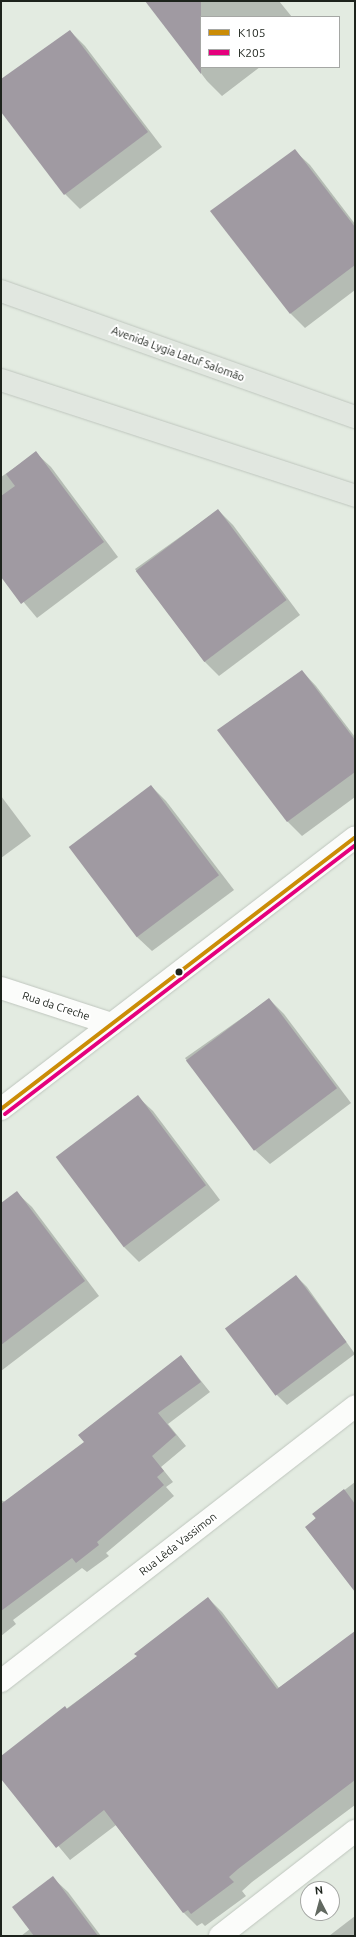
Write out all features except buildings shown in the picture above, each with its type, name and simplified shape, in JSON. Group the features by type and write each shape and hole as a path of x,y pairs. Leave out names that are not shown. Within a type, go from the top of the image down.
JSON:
{"main road":[{"name":"Avenida Lygia Latuf Salomão","path":"1,290 355,417"},
{"path":"1,380 355,496"}],"street":[{"path":"1,1109 355,837"},
{"name":"Rua da Creche","path":"1,988 111,1024"},
{"name":"Rua Lêda Vassimon","path":"1,1681 355,1406"},
{"path":"220,1936 355,1831"}],"transit line":[{"name":"K105","path":"1,1109 355,837"},
{"name":"K205","path":"5,1114 355,845"}]}
